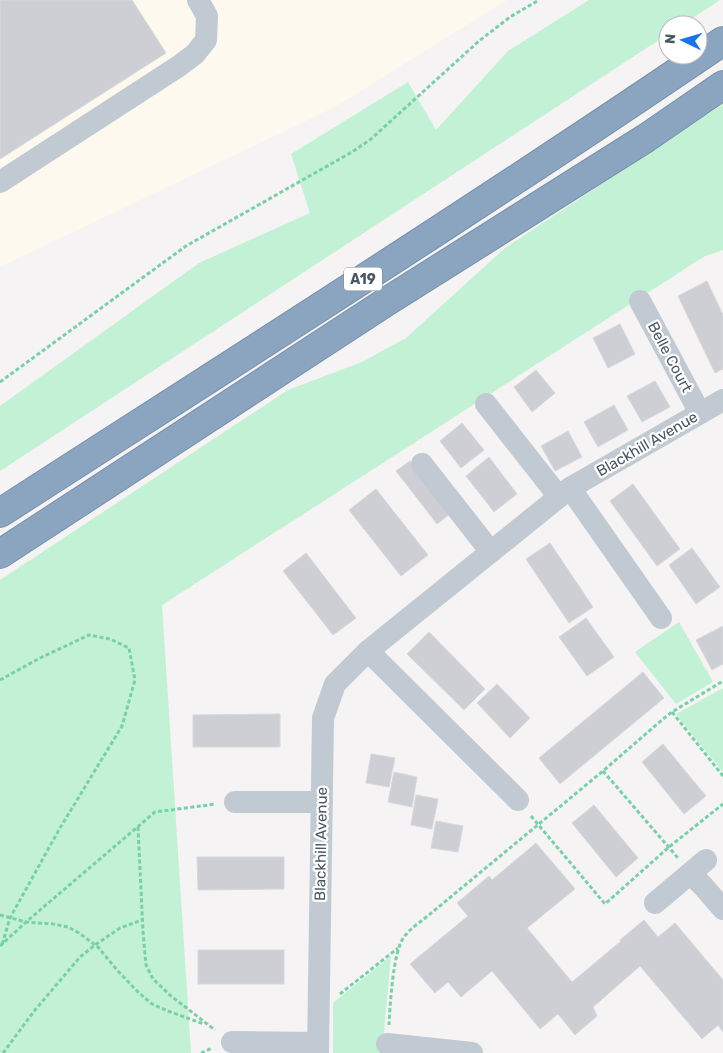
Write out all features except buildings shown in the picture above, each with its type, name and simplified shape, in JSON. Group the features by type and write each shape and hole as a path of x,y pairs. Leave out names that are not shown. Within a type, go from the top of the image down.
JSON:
{"highway":[{"name":"A19","path":"0,513 412,248 636,101 723,41"},
{"name":"A19","path":"0,554 386,302 646,138 723,85"}],"street":[{"path":"0,182 171,72 195,54 206,40 207,16 198,0"},
{"name":"Belle Court","path":"640,301 700,414"},
{"name":"Blackhill Avenue","path":"318,1048 323,718 335,684 368,651 565,493 723,400"},
{"path":"486,404 565,493 661,618"},
{"path":"422,464 491,552"},
{"path":"368,651 518,800"},
{"path":"235,802 322,802"},
{"path":"655,903 698,867 703,886 723,909"},
{"path":"232,1042 318,1048"},
{"path":"387,1044 472,1053"}],"path":[{"path":"0,382 186,246 352,152 370,139 479,41 510,17 539,0"},
{"path":"0,680 40,658 89,635 110,638 129,648 135,680 122,726 60,828 10,918 1,945"},
{"path":"319,1012 398,947 404,937 424,919 672,712 723,681"},
{"path":"672,712 723,775"},
{"path":"603,771 669,847 698,867"},
{"path":"518,800 605,904 669,847 723,804"},
{"path":"1,945 155,812 235,802"},
{"path":"138,827 146,965 153,979 171,996 232,1042"},
{"path":"0,915 26,922 54,924 78,933 95,945 138,992 152,1004 208,1025"},
{"path":"3,1053 35,1010 80,958 120,928 142,920"},
{"path":"387,1044 398,947"}],"shaded area":[{"path":"0,0 507,0 335,107 0,267"}],"green space":[{"path":"589,0 720,0 697,15 658,15 658,41 0,471 0,406 199,263 310,213 291,154 408,82 436,130 508,51"},
{"path":"723,104 723,250 705,256 162,605 191,1053 0,1053 0,580 288,390 362,362 406,338 505,248"},
{"path":"679,622 713,682 676,704 635,652"},
{"path":"723,688 723,771 722,771 676,714"},
{"path":"391,956 382,1053 333,1053 333,1003"}]}
